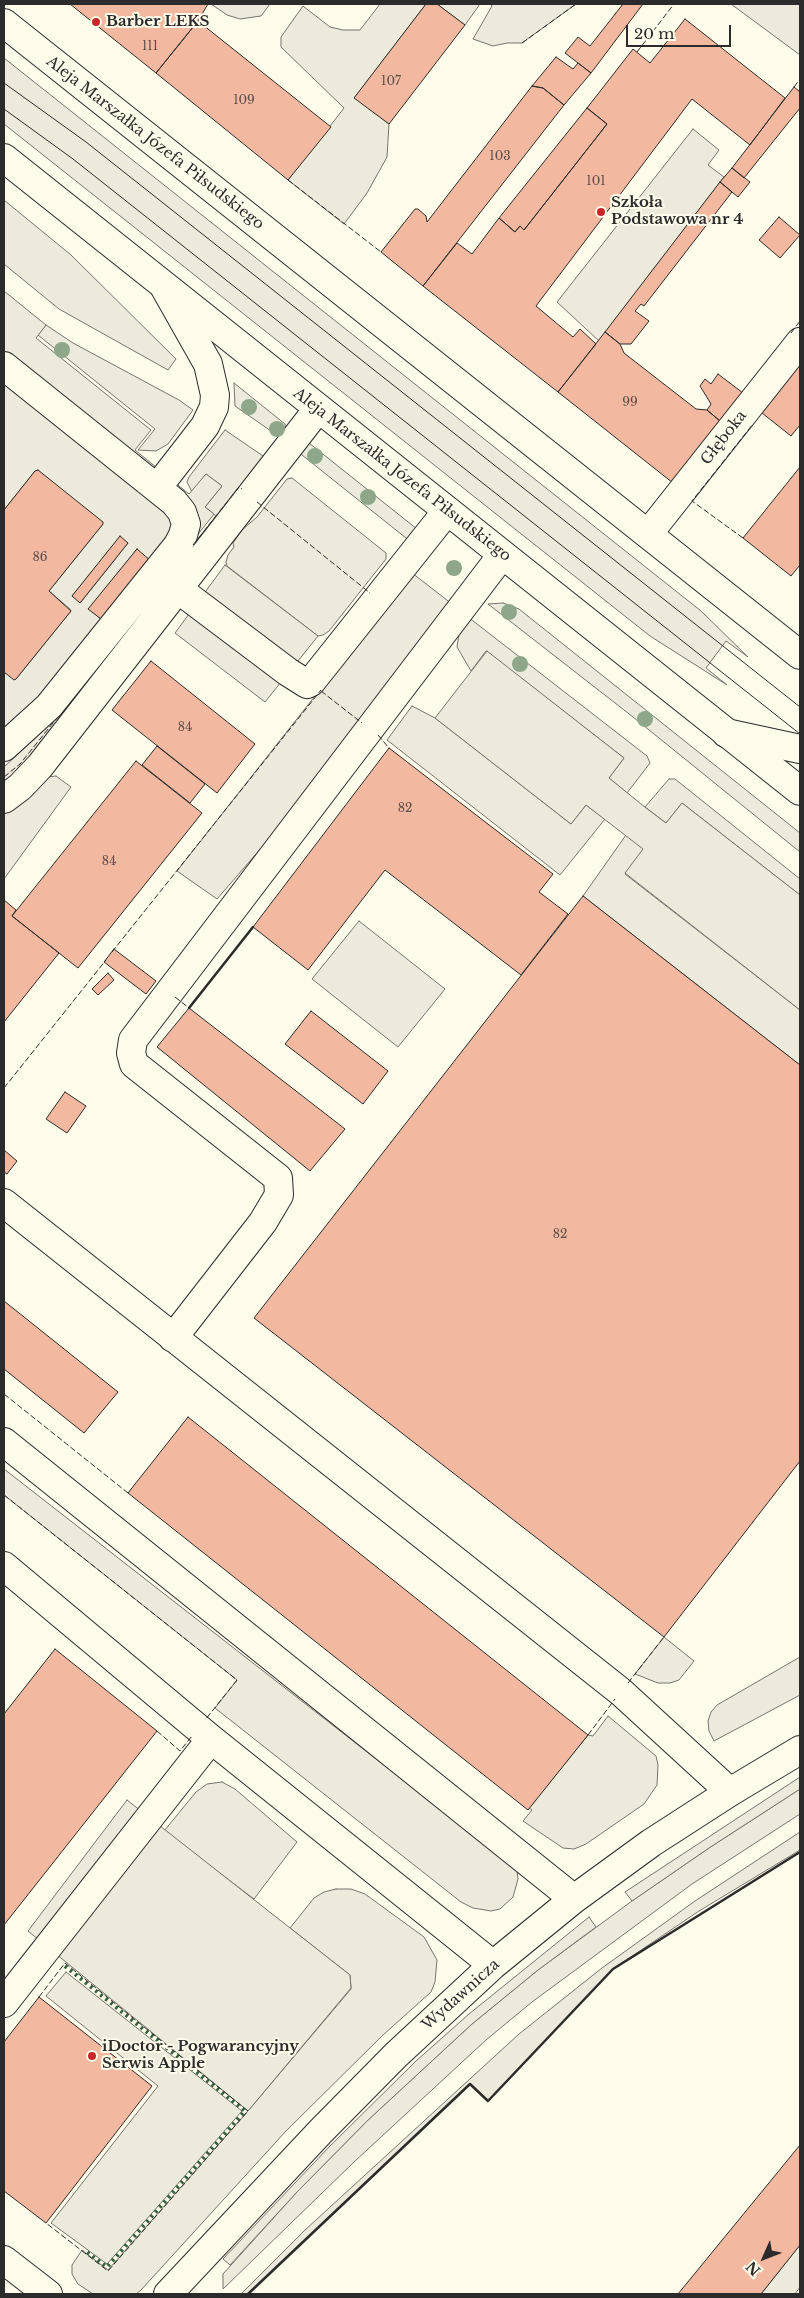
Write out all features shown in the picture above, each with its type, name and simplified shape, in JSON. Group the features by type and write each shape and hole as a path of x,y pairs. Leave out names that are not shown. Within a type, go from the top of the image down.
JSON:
{"main road":[{"name":"Aleja Marszałka Józefa Piłsudskiego","path":"4,23 798,652"},
{"name":"Aleja Marszałka Józefa Piłsudskiego","path":"4,158 165,288 800,791"},
{"path":"157,488 206,426 214,407 215,395 208,364 165,288"},
{"name":"Głęboka","path":"648,534 800,342"},
{"path":"4,366 174,502 182,512 186,524 184,535 49,706 4,747"},
{"path":"4,799 20,787 40,766 318,409"},
{"path":"178,588 288,672 307,684 311,682 447,511"},
{"path":"173,1338 263,1222 280,1195 278,1178 134,1064 131,1053 133,1040 502,555"},
{"path":"726,733 800,749"},
{"path":"4,1203 621,1692 730,1792"},
{"path":"4,1442 574,1899"},
{"path":"4,1566 211,1739 492,1965"},
{"path":"4,2004 211,1739"},
{"name":"Wydawnicza","path":"177,2291 361,2089 492,1965 574,1899 651,1844 730,1792 800,1750"},
{"path":"4,2260 48,2294"}],"shaded area":[{"path":"211,4 270,4 261,16 240,19 227,15"},
{"path":"380,4 426,4 355,97 389,124 387,157 367,193 344,224 288,180 344,108 281,47 281,37 303,6 330,27 343,30 360,30"},
{"path":"437,4 480,4 465,25"},
{"path":"490,4 576,4 522,43 507,43 493,46 473,39 492,6"},
{"path":"731,4 800,4 800,55"},
{"path":"4,58 701,611 748,657 726,641 706,668 727,685 650,636 4,124"},
{"path":"693,129 719,150 708,165 724,177 599,341 557,302"},
{"path":"4,200 71,255 176,359 168,370 59,309 4,264"},
{"path":"4,291 46,325 36,338 151,430 135,450 189,494 206,474 222,486 205,507 214,514 57,713 4,762 4,672 16,679 71,611 49,591 103,524 35,471 4,510","holes":["120,537 128,543 81,602 72,596","137,549 104,622 89,609"]},
{"path":"46,325 73,343 179,400 193,410 168,444 156,451 138,450 155,429 38,335"},
{"path":"234,383 285,424 286,433 281,438 235,406"},
{"path":"225,430 266,458 31,761 4,787 4,767 55,720 216,516 205,507 222,486 206,474 192,492 187,482"},
{"path":"309,443 417,529 411,542 297,451"},
{"path":"292,478 386,553 386,559 329,631 318,636 227,566 226,562 228,555 234,547 233,543 242,530 257,517 287,479"},
{"path":"225,565 318,636 265,702 175,633"},
{"path":"412,573 452,604 282,824 217,899 177,871"},
{"path":"503,603 519,609 800,833 800,852 633,717 488,604"},
{"path":"468,617 647,756 650,763 627,793 609,778 624,758 486,651 471,671 457,647 460,627"},
{"path":"487,651 624,758 609,778 646,808 666,823 682,803 800,895 800,1010 625,873 643,849 586,805 571,824 435,718"},
{"path":"412,706 435,718 571,824 586,805 605,819 560,875 387,740"},
{"path":"56,776 71,787 4,879 4,812 17,805 48,777"},
{"path":"669,779 675,779 800,879 800,895 682,803 666,823 645,807"},
{"path":"626,835 644,849 625,874 800,1010 800,1065 583,896"},
{"path":"359,921 445,989 398,1047 312,979"},
{"path":"4,1469 507,1861 517,1871 518,1879 513,1897 500,1909 491,1911 473,1908 461,1902 215,1708 237,1680 4,1495"},
{"path":"664,1637 694,1661 679,1680 670,1683 658,1683 635,1674"},
{"path":"800,1657 800,1695 714,1741 709,1731 708,1721 711,1712 717,1705"},
{"path":"608,1716 656,1756 658,1765 657,1785 644,1804 586,1844 574,1849 563,1848 523,1821 532,1810 529,1808 588,1735 593,1736"},
{"path":"800,1777 800,1789 632,1901 625,1892"},
{"path":"222,1782 235,1789 297,1842 254,1899 164,1831 196,1792 207,1784"},
{"path":"800,1789 800,1814 692,1884 532,2002 486,2040 354,2162 223,2289 223,2274 297,2192 367,2121 472,2024 538,1970 632,1901"},
{"path":"127,1800 350,1975 351,1988 248,2111 28,1931"},
{"path":"800,1832 800,1850 699,1911 613,1969 488,2101 470,2084 248,2294 241,2294 305,2230 519,2034 602,1968 695,1901"},
{"path":"336,1889 351,1889 365,1894 424,1937 437,1960 435,1982 431,1992 383,2035 286,2131 141,2290 136,2294 93,2294 78,2284 72,2274 72,2265 82,2250 108,2270 248,2111 351,1989 350,1975 290,1928 314,1898 324,1892"},
{"path":"589,1917 596,1927 538,1970 472,2024 367,2121 297,2192 230,2265 223,2259 329,2147 416,2061 469,2014"},
{"path":"66,1972 242,2111 107,2264 51,2223 158,2086 46,1996"},
{"path":"800,2245 800,2287 795,2294 761,2294"}],"building":[{"path":"70,4 208,4 198,21 156,73"},
{"path":"426,4 437,4 465,25 389,124 354,98"},
{"path":"623,4 643,4 591,73 565,53 578,37 590,46"},
{"path":"685,19 785,98 750,145 692,99 536,306 573,337 580,329 596,344 558,392 423,286 457,243 472,254 499,218 515,232 520,226 524,230 607,124 587,108 633,49 650,63"},
{"path":"198,21 331,127 288,180 156,73"},
{"path":"556,57 573,69 578,63 591,73 564,105 543,88 532,86"},
{"path":"532,86 543,88 564,105 423,286 381,252 415,209 418,209 426,216 427,222"},
{"path":"794,87 800,92 800,108 744,178 732,168"},
{"path":"587,108 607,124 524,230 520,226 515,232 499,218"},
{"path":"732,168 750,182 738,197 720,182"},
{"path":"720,182 732,192 644,306 641,304 635,311 649,321 631,344 620,344 605,332"},
{"path":"779,217 800,235 780,258 759,240"},
{"path":"605,332 620,344 624,353 696,409 707,410 720,421 673,483 558,392"},
{"path":"800,363 800,425 791,436 762,413"},
{"path":"718,374 743,393 720,421 707,410 711,404 700,386 705,379 711,384"},
{"path":"800,467 800,565 791,576 743,538"},
{"path":"38,470 103,522 103,524 49,591 71,611 14,680 4,672 4,510 35,471"},
{"path":"120,536 128,543 80,603 72,596"},
{"path":"137,549 152,562 105,622 88,609"},
{"path":"151,661 255,744 217,793 112,710"},
{"path":"157,746 205,784 190,803 142,765"},
{"path":"389,748 553,874 539,892 568,914 521,975 385,870 308,970 253,927"},
{"path":"136,761 202,813 78,968 12,916"},
{"path":"583,896 800,1065 800,1461 664,1637 254,1318"},
{"path":"4,900 16,910 12,916 59,953 4,1022"},
{"path":"114,949 156,981 146,994 104,962"},
{"path":"108,973 114,980 98,995 92,989"},
{"path":"189,1008 345,1129 310,1171 157,1047"},
{"path":"311,1011 388,1071 363,1104 285,1044"},
{"path":"65,1092 86,1106 67,1133 46,1119"},
{"path":"4,1150 17,1161 7,1174 4,1172"},
{"path":"4,1301 118,1392 84,1433 4,1369"},
{"path":"188,1417 588,1735 528,1810 128,1493"},
{"path":"55,1649 157,1731 4,1925 4,1714"},
{"path":"39,1997 152,2086 46,2223 4,2191 4,2042"},
{"path":"800,2145 800,2245 761,2294 678,2294"}],"tram line":[{"path":"4,83 86,142 800,707"},
{"path":"4,109 73,159 800,734"}],"hedge":[{"path":"65,1966 245,2111 107,2267 84,2250"}],"fence":[{"path":"522,43 576,4"},
{"path":"637,52 674,4"},
{"path":"794,87 800,79"},
{"path":"288,180 381,252"},
{"path":"791,333 800,321"},
{"path":"743,538 692,501 753,424"},
{"path":"193,545 239,487 242,489"},
{"path":"257,502 370,593"},
{"path":"112,952 321,690"},
{"path":"321,691 362,723"},
{"path":"4,777 20,764 57,718"},
{"path":"378,735 389,748"},
{"path":"4,1088 106,960"},
{"path":"175,997 189,1008"},
{"path":"4,1394 128,1493"},
{"path":"4,1495 237,1680 205,1720"},
{"path":"628,1683 664,1637"},
{"path":"588,1735 615,1699"},
{"path":"157,1731 180,1751 192,1736"},
{"path":"39,1997 65,1963 248,2111 108,2271 46,2223"}],"wall":[{"path":"189,1008 253,927"},
{"path":"248,2294 470,2084 488,2101 613,1969 800,1852"}],"place":[{"name":"Barber LEKS","path":"96,22"},
{"name":"Szkoła Podstawowa nr 4","path":"601,212"},
{"name":"iDoctor - Pogwarancyjny Serwis Apple","path":"92,2056"}]}
